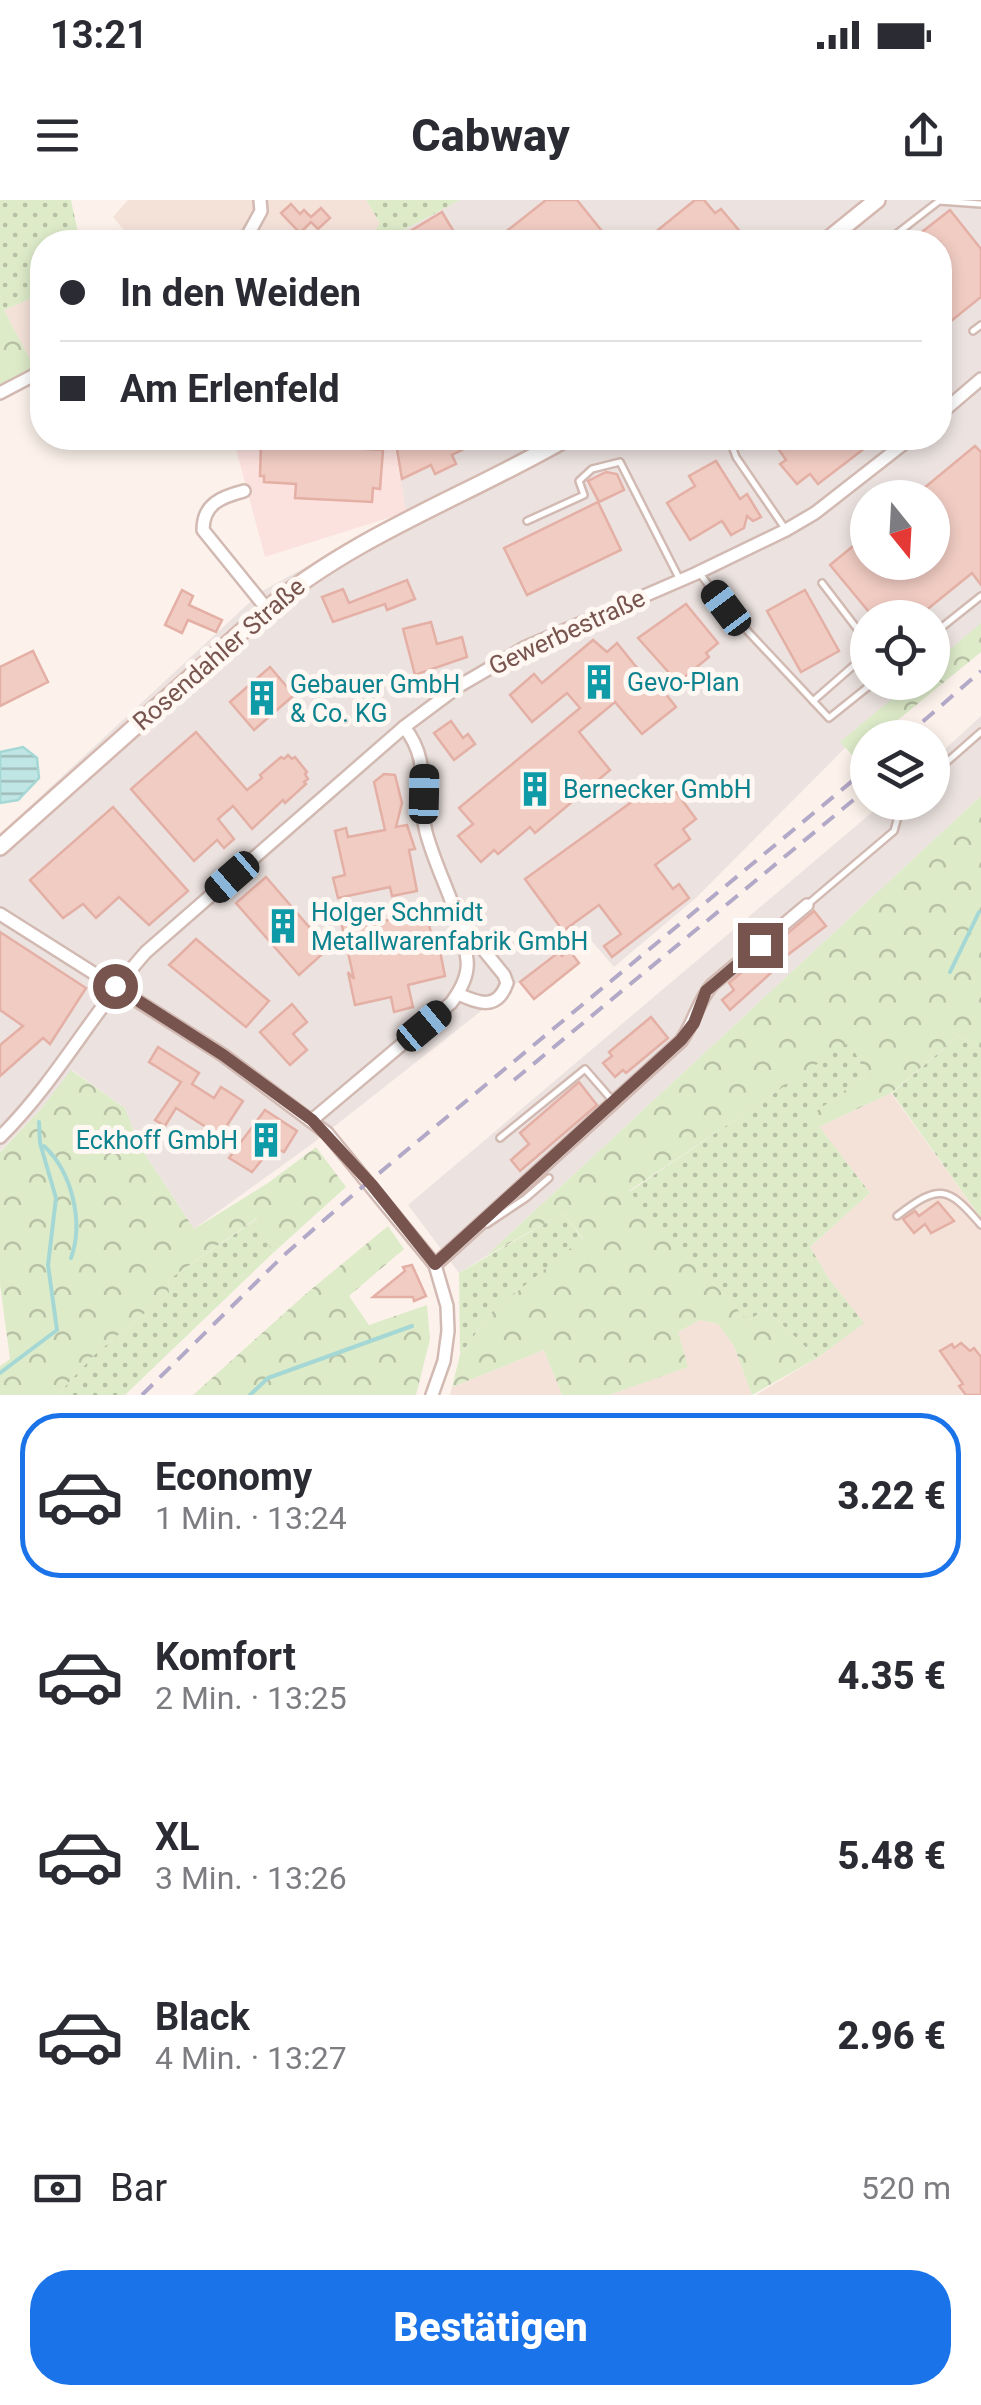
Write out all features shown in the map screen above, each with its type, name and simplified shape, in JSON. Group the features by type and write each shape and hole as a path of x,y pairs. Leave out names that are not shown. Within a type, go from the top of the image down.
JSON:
{"main road":[{"path":"840,230 878,200"},
{"name":"Rosendahler Straße","path":"0,847 308,576 356,546 544,450"}],"street":[{"path":"252,230 261,211 260,200"},
{"path":"0,393 30,378"},
{"path":"952,404 981,380"},
{"name":"Gewerbestraße","path":"0,1138 41,1090 115,986 146,952 404,727 501,660 786,530 895,450"},
{"path":"244,491 212,504 206,510 203,530 266,609"},
{"path":"312,1120 458,994 465,980 468,961 426,831 424,772 419,752 404,727"},
{"path":"435,1264 681,1040 712,985 807,905"},
{"path":"0,914 223,1055 312,1120 372,1185 435,1264 444,1290 448,1331 444,1361 432,1395"},
{"path":"456,916 504,974 507,984 503,994 490,1004 458,994"}],"lane":[{"path":"902,230 939,201 981,204"},
{"path":"973,331 981,325"},
{"path":"733,450 786,530"},
{"path":"527,520 584,495 579,482 592,469 620,462 680,580"},
{"path":"700,572 726,608 829,718 852,700"},
{"path":"822,583 850,620"},
{"path":"950,621 981,596"},
{"path":"813,700 850,668"},
{"path":"950,759 981,732"},
{"path":"807,905 894,830 897,820"},
{"path":"500,1138 584,1069 612,1100"},
{"path":"479,1224 490,1223 549,1178"},
{"path":"897,1216 933,1192 945,1192 961,1202 981,1225"}],"shaded area":[{"path":"128,200 366,200 380,223 376,230 124,230 113,217"},
{"path":"460,200 981,200 981,634 950,660 950,600 850,600 850,700 903,700 879,720 850,720 850,744 696,898 614,967 583,931 312,1144 194,1229 139,1145 125,1108 72,1070 0,1151 0,834 262,591 406,512 396,450 952,450 952,230 404,230"},
{"path":"30,299 30,360 4,310"},
{"path":"236,450 395,450 407,512 265,557"},
{"path":"981,716 981,796 485,1257 459,1273 408,1205 863,820 950,820 950,744"},
{"path":"891,1093 981,1218 981,1395 756,1395 817,1358 863,1323 810,1247 870,1193 819,1127"},
{"path":"700,1320 718,1324 734,1346 752,1395 609,1395 687,1367 678,1332"},
{"path":"544,1350 562,1395 450,1395 452,1387"}],"green space":[{"path":"0,200 71,200 77,230 30,230 30,299 4,310 0,295"},
{"path":"366,200 460,200 404,230 376,230 380,223"},
{"path":"0,295 30,359 30,369 0,385"},
{"path":"981,623 981,652 950,677 950,649"},
{"path":"891,700 922,700 898,720 866,720"},
{"path":"850,734 850,753 840,742"},
{"path":"981,796 981,1048 958,1036 891,1093 819,1127 810,1116 866,1075 850,1042 629,1191 748,1321 766,1309 817,1358 752,1395 734,1346 718,1324 700,1320 678,1332 688,1367 609,1395 562,1395 544,1350 452,1387 460,1355 491,1313 583,1238 563,1213 485,1257"},
{"path":"958,1036 981,1048 981,1218 892,1093"},
{"path":"850,1041 866,1075 811,1116 870,1193 810,1247 829,1279 864,1323 817,1358 766,1309 748,1321 629,1192"},
{"path":"71,1070 125,1108 139,1145 194,1229 268,1183 316,1147 346,1187 273,1253 257,1218 168,1280 169,1293 94,1355 57,1395 0,1395 0,1366 10,1359 0,1284 0,1152"},
{"path":"563,1213 583,1239 491,1313 460,1355 459,1273"},
{"path":"258,1218 273,1253 125,1395 57,1395 94,1355 169,1293 168,1280"},
{"path":"388,1226 404,1249 349,1296 369,1325 427,1305 430,1339 416,1395 193,1395 308,1292"}],"water":[{"path":"23,747 37,758 39,778 18,800 0,803 0,752"}],"building":[{"path":"546,200 577,200 601,230 508,230"},
{"path":"695,200 704,200 715,213 721,209 739,230 658,230"},
{"path":"291,204 300,214 304,210 311,217 321,208 330,218 318,229 311,222 297,230 281,213"},
{"path":"950,210 981,249 981,297 952,320 952,230 924,230"},
{"path":"442,212 453,230 412,230"},
{"path":"975,446 981,452 981,585 972,573 939,600 859,600 830,565 850,549 850,580 950,580 950,480 934,480"},
{"path":"261,450 383,450 380,489 373,488 372,502 295,498 296,484 264,482 264,476 260,476"},
{"path":"397,450 462,450 452,455 456,464 435,474 431,465 402,479"},
{"path":"779,450 862,450 818,484 810,474 797,484 780,464 786,460"},
{"path":"716,461 740,499 747,494 761,517 753,521 747,516 744,528 731,535 722,521 690,540 667,503 695,486 689,476"},
{"path":"606,472 617,474 624,490 599,502 588,481"},
{"path":"598,502 621,550 527,595 504,548"},
{"path":"407,580 415,599 387,610 385,604 333,622 322,597 343,589 349,603"},
{"path":"182,590 193,596 189,605 222,620 216,632 188,620 182,633 165,625"},
{"path":"805,590 839,651 801,672 767,611"},
{"path":"686,604 718,643 706,653 709,657 665,693 676,707 642,734 615,702 579,732 610,770 535,833 530,827 498,854 494,850 481,862 458,836 473,824 459,808 580,708 567,693 532,722 510,695 534,674 542,683 593,640 607,652 617,643 654,689 671,675 638,638"},
{"path":"431,622 437,644 462,637 467,657 415,675 403,629"},
{"path":"33,651 48,682 0,706 0,667"},
{"name":"Gebauer GmbH & Co. KG","path":"270,667 294,695 254,730 230,702"},
{"path":"451,721 463,738 468,734 475,744 454,760 434,733"},
{"path":"196,732 247,790 281,757 288,755 295,757 308,779 252,829 233,806 218,819 234,839 224,848 217,840 194,861 131,789"},
{"path":"384,774 395,775 402,803 396,827 407,825 415,849 409,850 417,891 392,896 390,887 338,898 333,878 345,875 335,831 346,828 348,837 385,830 374,782"},
{"path":"671,785 696,819 683,829 690,839 655,865 673,889 679,884 689,898 612,957 604,946 621,934 599,905 563,931 525,879 651,788 657,795"},
{"path":"113,807 188,891 149,925 119,897 96,918 83,904 63,918 30,880"},
{"name":"Holger Schmidt Metallwarenfabrik GmbH","path":"266,877 328,949 299,975 236,903"},
{"path":"814,911 826,926 769,969 772,972 730,1010 722,1000 734,990 729,983"},
{"path":"426,912 433,942 438,941 445,976 408,985 413,1007 394,1012 391,997 355,1005 348,972 354,979 340,917 357,913 360,926"},
{"path":"0,932 86,988 50,1044 43,1038 0,1076 0,1045 23,1026 0,1010"},
{"path":"196,939 269,1001 246,1027 169,965"},
{"path":"569,950 579,963 534,999 520,982 559,952 562,956"},
{"path":"292,1004 307,1022 293,1034 307,1050 290,1065 260,1032"},
{"path":"651,1017 668,1038 626,1073 623,1070 615,1077 603,1063 612,1056 609,1052"},
{"path":"158,1047 199,1073 192,1084 214,1098 221,1087 243,1101 220,1136 176,1108 165,1126 155,1120 181,1082 149,1062"},
{"path":"579,1082 597,1105 520,1171 511,1160 529,1144 520,1133"},
{"name":"Eckhoff GmbH","path":"265,1110 297,1131 284,1152 270,1150 252,1172 229,1158"},
{"path":"938,1202 954,1221 931,1233 925,1224 914,1233 903,1219 915,1211 919,1216"},
{"path":"412,1265 426,1296 414,1301 413,1297 373,1297 405,1271 403,1267"},
{"path":"961,1343 970,1351 974,1348 981,1357 981,1395 966,1395 959,1386 963,1384 940,1351"}],"waterway":[{"path":"950,972 979,912"},
{"path":"0,1373 57,1330 48,1265 56,1198 40,1143 39,1122"},
{"path":"44,1146 62,1169 73,1198 76,1229 71,1258"},
{"path":"250,1395 268,1378 412,1326"}],"railway":[{"path":"925,720 981,671"},
{"path":"142,1395 283,1256 354,1194 850,783"},
{"path":"514,1080 850,803"}],"place":[{"name":"Gevo-Plan","path":"599,682"},
{"name":"Gebauer GmbH & Co. KG","path":"262,698"},
{"name":"Bernecker GmbH","path":"535,789"},
{"name":"Holger Schmidt Metallwarenfabrik GmbH","path":"283,926"},
{"name":"Eckhoff GmbH","path":"266,1140"}],"route":[{"path":"115,986 223,1055 327,1133 435,1264 681,1040 694,1023 706,991 760,945"}]}
